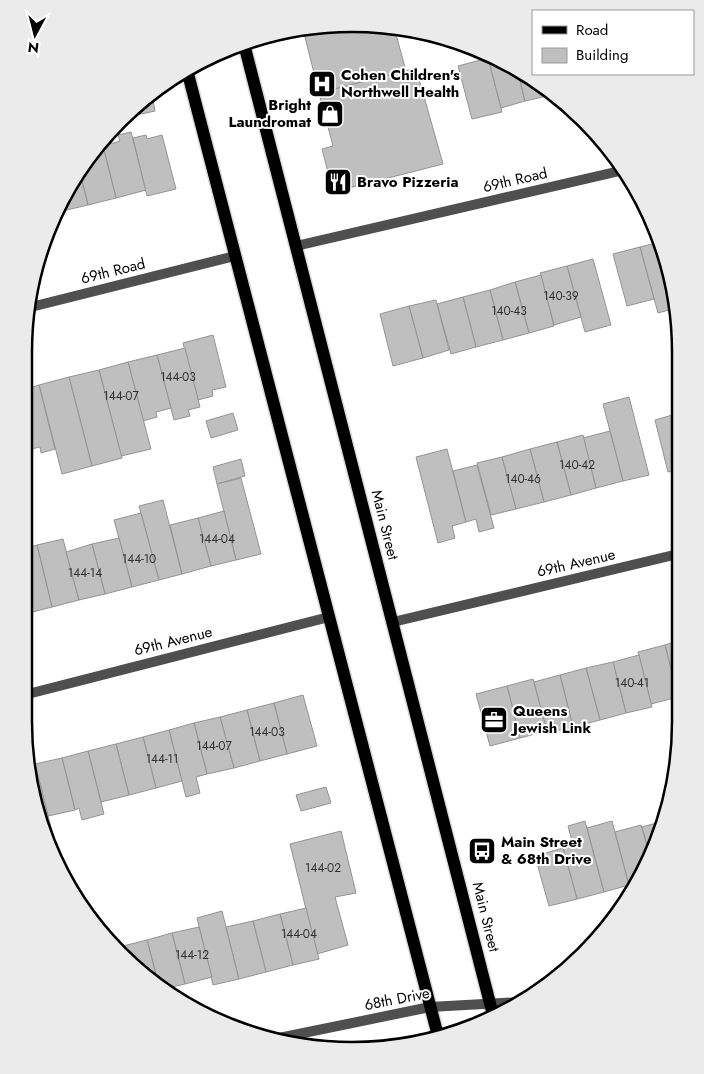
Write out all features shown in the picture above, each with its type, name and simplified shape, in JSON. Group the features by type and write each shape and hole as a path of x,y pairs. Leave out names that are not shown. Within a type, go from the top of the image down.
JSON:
{"main road":[{"name":"Main Street","path":"246,50 491,1009"},
{"path":"189,77 436,1031"}],"street":[{"name":"69th Road","path":"296,246 616,172"},
{"name":"69th Road","path":"36,306 235,256"},
{"name":"69th Avenue","path":"393,622 672,555"},
{"name":"69th Avenue","path":"32,693 329,617"},
{"name":"68th Drive","path":"292,1035 430,1007 491,1009"}],"building":[{"path":"352,32 396,35 406,71 319,93 305,36"},
{"path":"481,60 489,63 502,112 472,119 458,66"},
{"path":"489,63 520,80 525,101 501,108"},
{"path":"416,68 443,164 333,192 322,149 333,146 319,93"},
{"path":"520,80 543,97 525,101"},
{"path":"153,102 155,111 138,115"},
{"path":"131,132 146,190 116,198 104,151 110,144 120,141 118,135"},
{"path":"146,135 147,139 162,135 176,189 147,196 133,138"},
{"path":"104,151 116,198 88,205 82,181"},
{"path":"82,181 88,205 65,210"},
{"path":"653,244 661,269 669,310 658,313 640,247"},
{"path":"640,247 654,299 627,306 613,254"},
{"path":"593,259 611,325 585,332 567,266"},
{"path":"567,266 581,317 554,325 540,273"},
{"path":"541,275 554,326 529,333 515,282"},
{"path":"515,282 529,333 503,340 490,290"},
{"path":"490,290 503,340 476,347 463,297"},
{"path":"463,297 476,347 451,354 437,304"},
{"path":"436,300 449,350 423,358 409,306"},
{"path":"409,306 423,358 393,366 380,314"},
{"path":"213,335 226,387 212,390 213,396 198,400 183,343"},
{"path":"185,348 200,407 188,410 190,416 174,420 157,355"},
{"path":"157,355 171,408 156,412 157,417 143,421 128,362"},
{"path":"128,362 151,449 121,456 99,370"},
{"path":"99,370 122,458 92,466 69,377"},
{"path":"69,377 92,466 62,474 39,385"},
{"path":"39,385 55,449 41,453 40,447 32,449 32,387"},
{"path":"629,397 649,475 623,481 603,404"},
{"path":"233,413 238,430 211,438 206,421"},
{"path":"672,415 672,471 668,472 655,420"},
{"path":"610,431 623,481 596,488 583,438"},
{"path":"583,435 596,488 571,495 557,442"},
{"path":"557,442 571,495 544,502 530,449"},
{"path":"447,449 466,522 452,526 455,538 438,543 416,457"},
{"path":"530,449 544,502 516,509 502,457"},
{"path":"502,457 516,509 491,515 477,463"},
{"path":"241,459 245,476 217,484 213,467"},
{"path":"477,465 494,528 479,532 476,519 466,522 453,471"},
{"path":"241,478 261,554 236,560 217,484"},
{"path":"163,500 182,574 159,580 139,506"},
{"path":"224,511 236,560 211,566 198,518"},
{"path":"141,513 159,580 132,587 114,520"},
{"path":"198,518 211,566 182,574 170,525"},
{"path":"119,538 132,587 105,594 92,544"},
{"path":"63,539 79,600 52,607 37,545"},
{"path":"92,544 105,594 79,600 66,552"},
{"path":"37,545 52,607 32,612 32,547"},
{"path":"672,643 672,672 665,645"},
{"path":"665,645 672,673 672,699 651,704 638,652"},
{"path":"639,655 652,707 626,713 613,662"},
{"path":"613,662 626,713 600,720 586,668"},
{"path":"586,668 600,720 573,727 560,675"},
{"path":"560,675 573,727 547,733 534,682"},
{"path":"533,679 547,731 520,738 507,686"},
{"path":"507,686 520,738 490,746 476,694"},
{"path":"303,695 317,746 287,754 274,703"},
{"path":"274,703 287,754 260,761 247,710"},
{"path":"247,710 260,761 234,768 220,717"},
{"path":"220,717 234,768 207,774 194,723"},
{"path":"194,723 207,774 196,777 200,793 186,797 169,730"},
{"path":"169,730 182,781 156,788 143,737"},
{"path":"143,737 156,788 129,795 116,744"},
{"path":"116,744 129,795 101,802 88,751"},
{"path":"88,751 104,814 82,820 79,808 75,810 62,758"},
{"path":"62,758 75,810 48,816 35,764"},
{"path":"35,764 53,833 43,805"},
{"path":"326,787 331,803 301,811 296,795"},
{"path":"585,821 604,892 577,899 563,848 573,845 568,826"},
{"path":"612,821 628,883 627,886 604,892 587,828"},
{"path":"656,823 647,844 642,827"},
{"path":"641,825 647,845 628,883 615,832"},
{"path":"341,831 356,893 335,897 348,945 317,954 290,844"},
{"path":"563,848 577,899 549,906 535,856"},
{"path":"306,908 319,959 293,965 280,914"},
{"path":"222,911 239,979 213,985 197,918"},
{"path":"280,914 293,965 266,972 253,921"},
{"path":"253,921 266,972 239,979 226,927"},
{"path":"199,927 212,977 185,984 172,933"},
{"path":"172,933 185,984 173,987 156,973 147,940"},
{"path":"147,940 156,973 141,962 124,946"}],"place":[{"name":"Cohen Children's Northwell Health","path":"322,84"},
{"name":"Bright Laundromat","path":"330,114"},
{"name":"Bravo Pizzeria","path":"338,182"},
{"name":"Queens Jewish Link","path":"494,720"},
{"name":"Main Street & 68th Drive","path":"482,851"}]}
